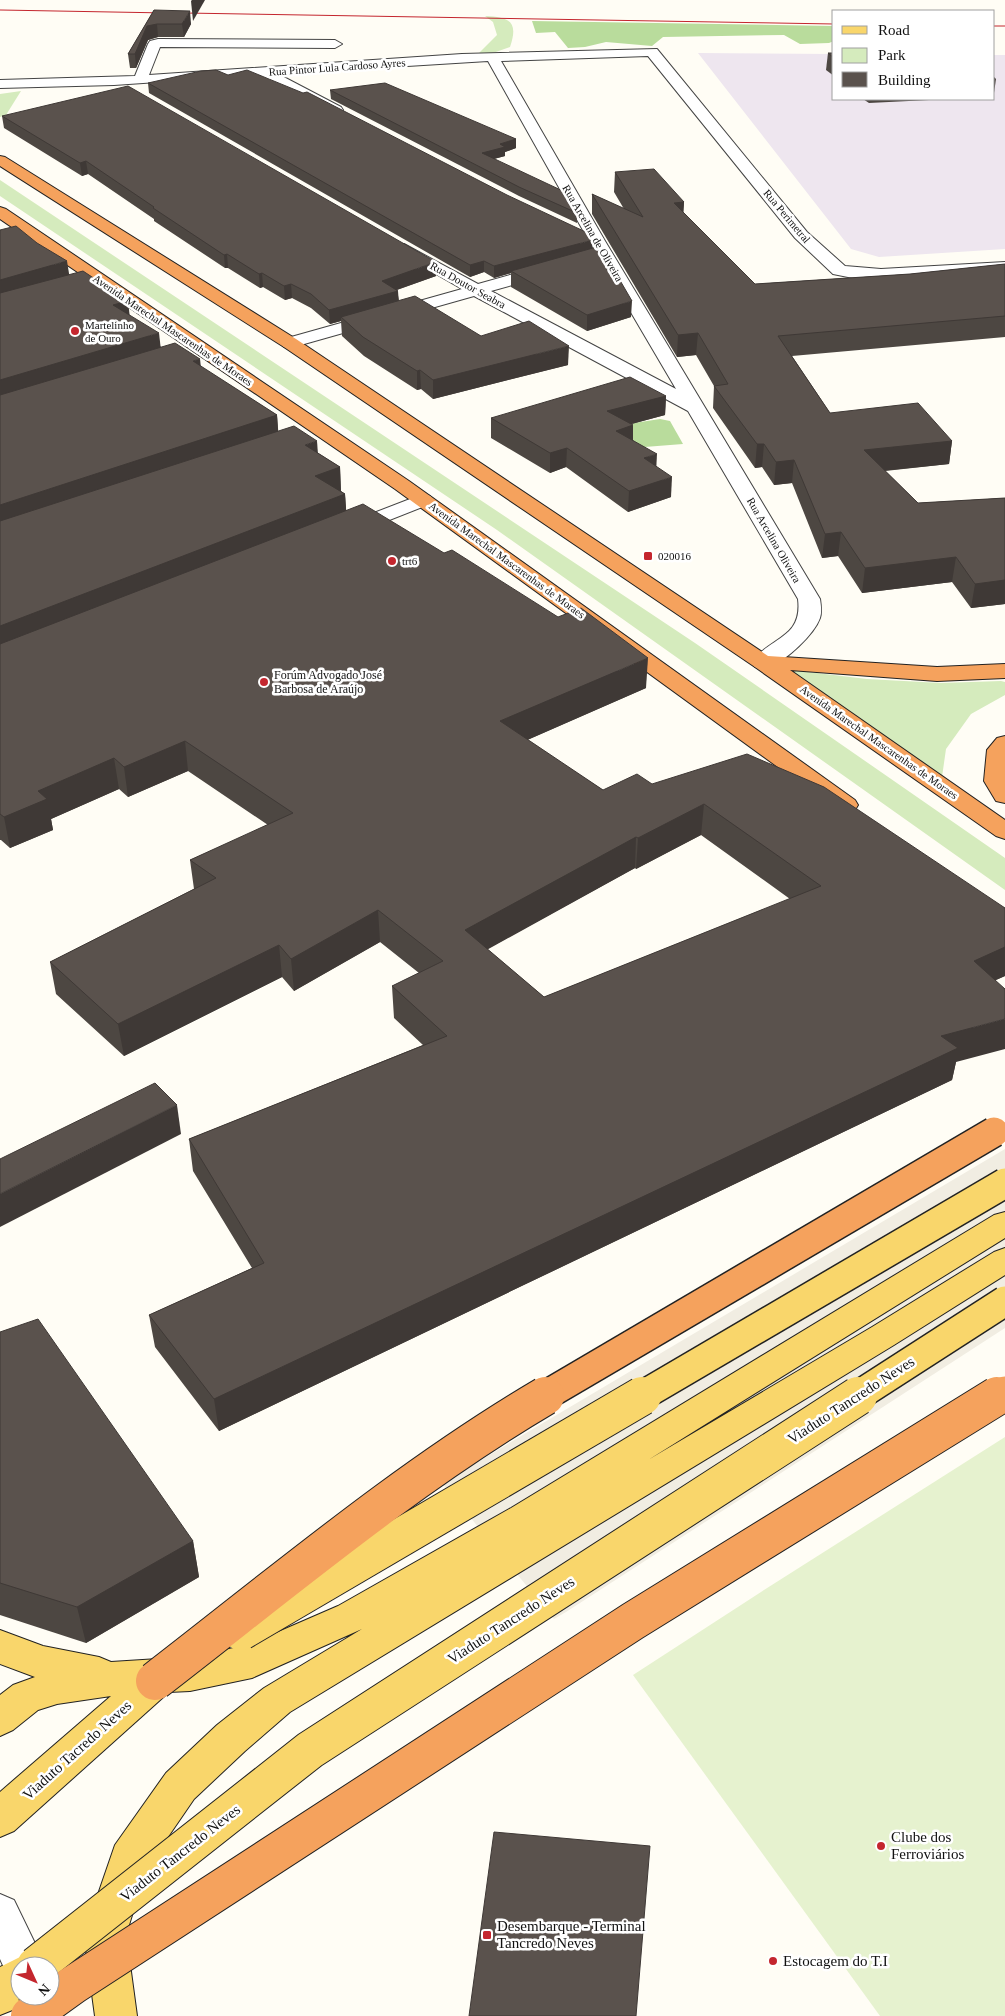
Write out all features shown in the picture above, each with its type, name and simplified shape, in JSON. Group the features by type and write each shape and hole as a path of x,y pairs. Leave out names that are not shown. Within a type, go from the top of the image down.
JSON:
{"highway":[{"name":"Avenida Marechal Mascarenhas de Moraes","path":"0,160 290,343 440,446 626,568 764,662 1005,831"},
{"name":"Avenida Marechal Mascarenhas de Moraes","path":"0,212 103,284 208,352 423,500 863,818"},
{"path":"764,662 938,674 1005,671"},
{"path":"1005,743 999,750 996,781 1005,796"},
{"path":"155,1681 421,1476 508,1418 1000,1129"},
{"path":"30,2016 82,1979 633,1621 1005,1391"}],"main road":[{"path":"155,1681 1005,1183"},
{"path":"116,2016 105,1936 129,1859 180,1786 232,1738 362,1630 523,1519 1005,1223"},
{"path":"0,1718 26,1697 57,1687 115,1678 190,1674 252,1661 362,1630 883,1336 1005,1260"},
{"name":"Viaduto Tancredo Neves","path":"49,1956 310,1750 1005,1301"},
{"path":"0,1647 43,1663 115,1678"},
{"name":"Viaduto Tacredo Neves","path":"0,1818 155,1681"},
{"path":"0,1994 10,1986"}],"street":[{"path":"140,79 155,44 158,42 335,44"},
{"name":"Rua Pintor Lula Cardoso Ayres","path":"0,84 114,81 492,57 652,52"},
{"name":"Rua Perimetral","path":"652,52 801,235 839,270 853,273 881,274 1005,267"},
{"name":"Rua Arcelina de Oliveira","path":"492,57 601,247 697,408"},
{"path":"262,72 349,116"},
{"path":"114,81 140,96"},
{"name":"Rua Pintor Lula Cardoso Ayres","path":"0,89 23,84"},
{"path":"572,229 601,247 587,259"},
{"name":"Rua Doutor Seabra","path":"390,240 476,290 697,408"},
{"path":"290,343 559,267"},
{"path":"84,289 103,284"},
{"path":"189,358 208,352"},
{"name":"Rua Arcelina Oliveira","path":"697,408 812,608 811,617 799,634 764,662"},
{"path":"310,440 328,434"},
{"path":"331,536 423,500"},
{"path":"0,1914 20,1956"}],"shaded area":[{"path":"698,53 832,54 832,100 995,100 995,55 1005,55 1005,249 879,257 851,249"},
{"path":"1005,1149 1005,1328 566,1612 554,1619 442,1483"}],"green space":[{"path":"485,16 506,19 510,22 513,31 510,47 490,54 479,53 497,35 493,22"},
{"path":"532,21 832,26 832,42 800,44 784,35 663,37 652,46 606,42 585,47 568,48 555,32 536,33"},
{"path":"21,91 6,115 0,117 0,94"},
{"path":"0,180 695,643 1005,858 1005,890 497,530 0,196"},
{"path":"660,419 670,421 683,444 619,449 618,431 634,423"},
{"path":"783,669 867,679 941,683 1001,681 1005,682 1005,695 971,714 946,749 942,777"},
{"name":"Clube dos Ferroviários","path":"1005,1437 1005,2016 880,2016 633,1675"}],"building":[{"path":"154,10 190,11 182,24 147,26 135,54 128,54"},
{"path":"216,70 228,75 247,70 303,93 307,92 507,195 590,234 593,240 494,266 484,261 470,265 148,83 201,71"},
{"path":"385,83 516,139 500,144 505,147 482,153 565,192 577,213 519,187 330,90"},
{"path":"128,86 436,262 382,281 398,291 329,310 311,294 291,284 284,286 262,273 259,274 227,254 224,255 86,161 80,163 2,116"},
{"path":"654,169 684,202 674,203 755,284 910,274 1005,264 1005,316 778,336 830,413 918,403 952,441 864,450 918,503 1005,498 1005,580 975,584 956,557 865,568 841,532 825,534 794,460 776,462 764,444 757,444 714,386 728,384 698,333 678,335 592,194 643,217 615,172"},
{"path":"16,226 37,243 67,261 0,280 0,230"},
{"path":"600,246 632,301 587,315 511,271"},
{"path":"83,271 128,301 113,305 159,333 0,380 0,293"},
{"path":"415,296 481,336 529,321 569,346 433,380 420,370 417,371 363,337 341,317"},
{"path":"175,343 200,359 193,361 277,415 0,505 0,395"},
{"path":"630,377 666,396 607,411 633,425 616,431 657,454 644,458 672,477 629,491 567,448 550,453 491,418"},
{"path":"294,426 317,441 305,445 340,467 315,476 345,494 0,626 0,521"},
{"path":"363,504 444,553 452,550 558,617 581,608 648,658 500,721 603,790 637,774 652,784 747,754 824,787 1005,908 1005,947 974,961 1005,989 1005,1019 941,1036 958,1048 214,1399 149,1315 264,1263 189,1139 447,1036 392,986 443,961 378,910 291,959 279,945 118,1024 50,962 216,878 190,860 293,813 185,741 124,767 114,758 38,791 47,799 4,817 0,814 0,644","holes":["704,804 821,886 544,997 465,930 636,837 638,838"]},
{"path":"155,1083 177,1105 0,1194 0,1159"},
{"path":"38,1319 193,1541 77,1607 0,1583 0,1332"},
{"path":"494,1832 650,1846 636,2016 469,2016"}],"tram line":[{"path":"0,10 167,13"},
{"path":"185,13 832,24"},
{"path":"995,26 1005,26"}],"place":[{"name":"Martelinho de Ouro","path":"75,331"},
{"name":"020016","path":"648,556"},
{"name":"trt6","path":"392,561"},
{"name":"Forúm Advogado José Barbosa de Araújo","path":"264,682"},
{"name":"Clube dos Ferroviários","path":"881,1846"},
{"name":"Desembarque - Terminal Tancredo Neves","path":"487,1935"},
{"name":"Estocagem do T.I","path":"773,1961"}]}
